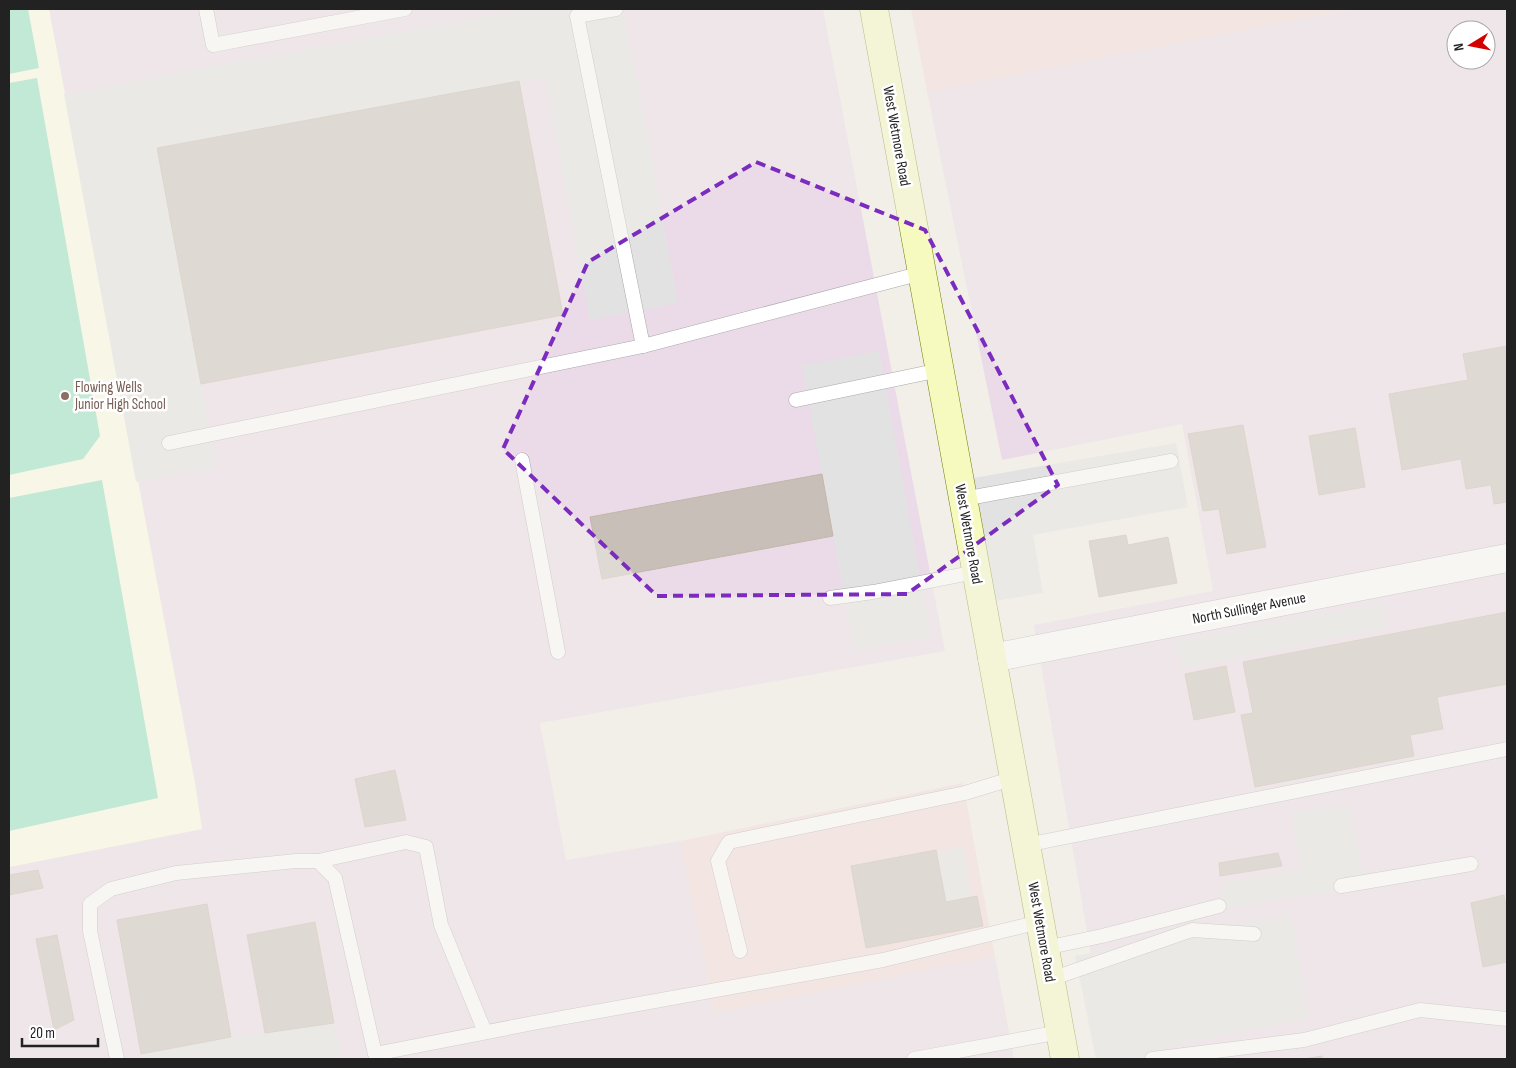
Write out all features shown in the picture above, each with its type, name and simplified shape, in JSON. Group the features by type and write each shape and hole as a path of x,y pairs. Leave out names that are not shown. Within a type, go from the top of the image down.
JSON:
{"street":[{"name":"West Wetmore Road","path":"874,9 1065,1059"},
{"name":"North Sullinger Avenue","path":"992,658 1507,558"}],"lane":[{"path":"206,9 213,45 405,9"},
{"path":"616,9 577,16 643,346"},
{"path":"169,443 643,346 922,273"},
{"path":"796,400 940,370"},
{"path":"522,460 558,652"},
{"path":"963,499 1170,461"},
{"path":"830,598 873,592 976,572"},
{"path":"1026,845 1507,749"},
{"path":"740,951 718,861 729,842 964,793 1014,778"},
{"path":"117,1059 90,931 90,904 111,889 176,873 296,861 318,862 406,842 426,847 441,925 486,1032"},
{"path":"318,862 336,878 375,1054 883,960 1042,935 1102,936 1219,906"},
{"path":"1341,886 1471,864"},
{"path":"1051,980 1192,930 1254,934"},
{"path":"1152,1059 1304,1040 1420,1010 1507,1019"},
{"path":"914,1059 1060,1032"}],"highlighted area":[{"path":"756,162 925,230 1058,485 907,594 657,596 503,449 588,262"}],"shaded area":[{"name":"Flowing Wells Junior High School","path":"9,9 49,9 195,783 202,829 9,867"},
{"path":"47,9 823,9 945,651 540,723 566,860 680,841 715,1013 995,956 1014,1059 9,1059 9,867 202,829"},
{"path":"525,9 624,9 678,303 590,320 545,77 157,148 216,467 136,482 64,94"},
{"path":"911,9 1353,9 927,92"},
{"path":"1353,9 1507,9 1507,1059 1109,1059 1034,625 1213,591 1182,424 1002,460 927,92"},
{"path":"879,351 931,637 854,651 802,365"},
{"path":"1176,443 1188,507 1033,535 1043,593 995,601 973,478"},
{"path":"1381,603 1386,627 1182,669 1175,641"},
{"path":"963,783 995,956 715,1013 680,841"},
{"path":"1348,804 1366,885 1224,909 1220,883 1301,870 1291,812"},
{"path":"963,847 972,897 946,902 937,852"},
{"path":"1291,914 1308,1018 1113,1058 1209,1043 1212,1059 1096,1059 1075,956"},
{"path":"334,1023 344,1059 142,1059 141,1054 231,1037"}],"green space":[{"path":"9,9 28,9 39,68 9,74"},
{"path":"37,78 100,436 83,459 9,475 9,83"},
{"path":"102,480 158,798 9,831 9,498"}],"building":[{"path":"519,81 563,315 201,384 157,148"},
{"path":"1507,346 1507,411 1505,411 1507,424 1507,502 1494,504 1491,485 1466,489 1461,459 1402,470 1389,394 1468,380 1463,354"},
{"path":"1243,425 1266,547 1227,554 1219,509 1203,511 1188,434"},
{"path":"1355,428 1365,487 1319,495 1309,436"},
{"path":"822,474 833,536 602,579 590,517"},
{"path":"1126,535 1128,545 1168,537 1177,583 1099,597 1089,541"},
{"path":"1507,612 1507,684 1437,697 1443,729 1410,735 1414,756 1255,787 1241,715 1253,713 1243,662"},
{"path":"1226,666 1235,712 1194,720 1185,674"},
{"path":"395,770 406,820 365,827 355,779"},
{"path":"936,850 946,902 977,896 983,926 866,948 851,866"},
{"path":"1278,853 1282,866 1220,876 1219,863"},
{"path":"38,870 43,888 9,895 9,875"},
{"path":"1504,895 1507,913 1507,962 1483,967 1471,903"},
{"path":"207,904 231,1037 141,1054 117,920"},
{"path":"315,922 334,1023 265,1033 247,935"},
{"path":"57,935 74,1020 54,1030 36,939"},
{"path":"1322,1056 1322,1059 1304,1059"}],"place":[{"name":"Flowing Wells Junior High School","path":"65,396"}]}
